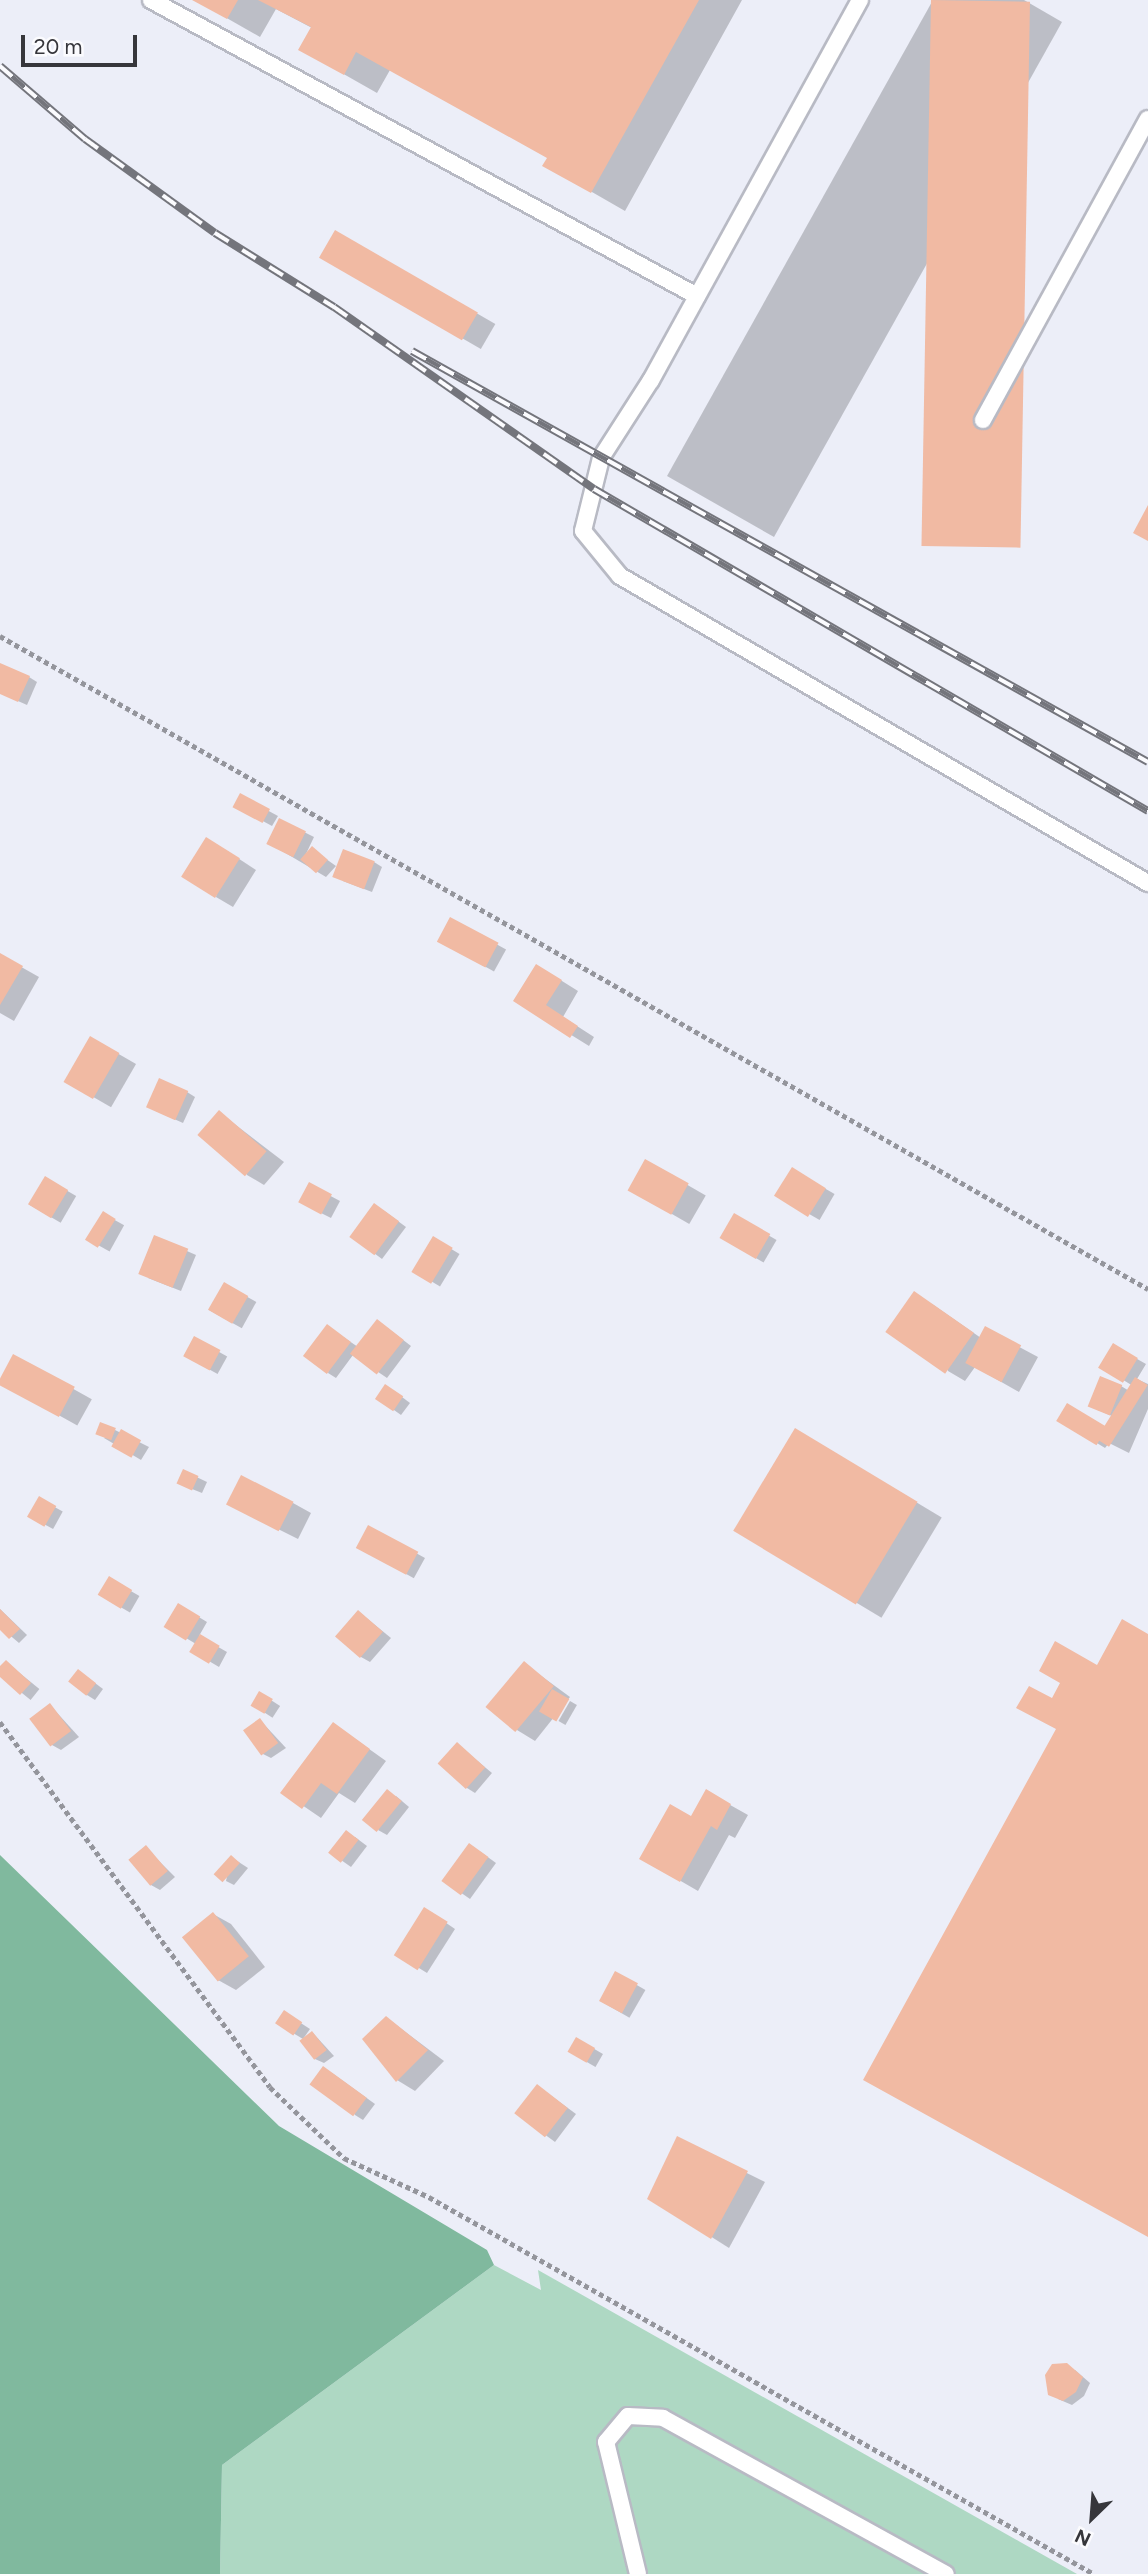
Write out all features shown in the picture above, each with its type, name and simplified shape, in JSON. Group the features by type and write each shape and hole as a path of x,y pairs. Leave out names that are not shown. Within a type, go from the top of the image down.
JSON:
{"lane":[{"path":"151,0 697,296"},
{"path":"860,0 651,380 601,458 583,531 620,576 1148,883"},
{"path":"983,420 1148,119"},
{"path":"638,2574 606,2442 628,2416 663,2418 946,2574"}],"path":[{"path":"0,636 1148,1289"},
{"path":"0,1722 270,2087 344,2158 429,2197 1094,2574"}],"green space":[{"path":"0,1855 279,2126 487,2250 494,2265 222,2465 220,2574 0,2574"},
{"path":"494,2265 541,2290 538,2270 1077,2574 220,2574 222,2465"}],"building":[{"path":"192,0 238,0 227,19"},
{"path":"258,0 699,0 591,193 542,166 547,158 356,52 344,75 298,50 311,27"},
{"path":"931,0 1030,2 1020,548 921,546"},
{"path":"335,230 478,312 462,340 319,258"},
{"path":"1148,505 1148,541 1133,533"},
{"path":"0,663 30,676 18,702 0,694"},
{"path":"240,793 270,809 263,823 232,807"},
{"path":"279,818 306,831 293,857 266,844"},
{"path":"206,837 240,858 215,898 181,877"},
{"path":"312,846 328,860 316,873 300,860"},
{"path":"343,849 375,861 364,889 332,877"},
{"path":"450,917 499,943 485,968 437,942"},
{"path":"0,953 23,966 0,1005"},
{"path":"536,964 562,980 546,1005 578,1026 570,1038 513,1001"},
{"path":"90,1036 119,1053 93,1099 64,1082"},
{"path":"159,1078 188,1091 175,1120 146,1107"},
{"path":"219,1110 267,1151 245,1176 197,1135"},
{"path":"645,1159 689,1183 671,1215 628,1190"},
{"path":"792,1167 826,1188 808,1217 774,1196"},
{"path":"45,1176 68,1190 51,1218 28,1204"},
{"path":"309,1182 332,1194 321,1215 298,1202"},
{"path":"374,1203 399,1221 374,1255 349,1237"},
{"path":"103,1211 116,1219 98,1248 85,1240"},
{"path":"734,1213 770,1234 756,1259 720,1238"},
{"path":"154,1235 188,1249 173,1288 138,1274"},
{"path":"433,1236 453,1248 431,1284 411,1272"},
{"path":"224,1282 248,1296 232,1324 208,1310"},
{"path":"914,1291 974,1333 945,1374 885,1332"},
{"path":"377,1319 404,1340 377,1375 350,1354"},
{"path":"327,1324 351,1342 327,1374 303,1356"},
{"path":"985,1326 1021,1345 1001,1382 965,1363"},
{"path":"194,1336 220,1350 210,1370 183,1356"},
{"path":"1113,1343 1138,1358 1123,1383 1098,1368"},
{"path":"13,1354 75,1387 59,1417 0,1386 0,1378"},
{"path":"1100,1376 1122,1385 1110,1416 1088,1407"},
{"path":"1135,1377 1148,1385 1109,1447 1096,1439"},
{"path":"385,1384 403,1396 393,1411 375,1399"},
{"path":"1067,1403 1107,1427 1096,1445 1056,1421"},
{"path":"100,1422 116,1428 111,1440 95,1434"},
{"path":"795,1428 918,1502 856,1605 733,1531"},
{"path":"121,1429 141,1440 131,1458 111,1446"},
{"path":"183,1469 199,1476 192,1491 176,1484"},
{"path":"241,1475 294,1502 279,1531 226,1504"},
{"path":"39,1496 56,1506 44,1527 27,1517"},
{"path":"368,1525 418,1552 406,1575 356,1548"},
{"path":"109,1576 132,1590 121,1609 98,1595"},
{"path":"178,1603 200,1616 186,1640 164,1627"},
{"path":"0,1609 20,1629 9,1639 0,1630"},
{"path":"358,1610 383,1632 360,1658 335,1636"},
{"path":"1122,1619 1148,1634 1148,2237 863,2080 1056,1729 1016,1708 1029,1686 1052,1698 1060,1683 1039,1671 1055,1641 1097,1665"},
{"path":"200,1634 220,1646 209,1664 189,1652"},
{"path":"6,1660 31,1683 20,1695 0,1677 0,1666"},
{"path":"524,1661 554,1686 515,1732 485,1707"},
{"path":"78,1669 96,1683 86,1696 68,1682"},
{"path":"552,1689 569,1699 556,1722 539,1712"},
{"path":"259,1691 273,1699 264,1714 250,1706"},
{"path":"50,1703 71,1731 50,1747 29,1719"},
{"path":"260,1718 278,1743 261,1755 243,1730"},
{"path":"333,1722 370,1749 337,1794 321,1783 302,1809 280,1793"},
{"path":"457,1742 485,1767 466,1789 438,1764"},
{"path":"387,1789 402,1801 377,1832 362,1820"},
{"path":"706,1789 731,1804 717,1830 711,1826 680,1882 639,1859 670,1804 691,1816"},
{"path":"346,1830 359,1840 341,1863 328,1853"},
{"path":"469,1843 488,1857 461,1895 441,1881"},
{"path":"146,1845 168,1871 150,1886 128,1860"},
{"path":"231,1855 240,1863 223,1882 214,1874"},
{"path":"424,1907 448,1922 418,1970 394,1955"},
{"path":"213,1912 249,1956 218,1981 182,1937"},
{"path":"615,1971 638,1983 622,2013 599,2001"},
{"path":"284,2010 302,2022 293,2036 275,2023"},
{"path":"386,2016 428,2050 396,2082 362,2039"},
{"path":"312,2031 327,2050 314,2060 299,2041"},
{"path":"576,2037 595,2048 587,2063 568,2052"},
{"path":"323,2066 367,2098 353,2116 309,2085"},
{"path":"537,2084 568,2108 545,2137 514,2113"},
{"path":"677,2136 748,2171 711,2239 647,2199"},
{"path":"1067,2363 1083,2377 1076,2392 1063,2401 1048,2395 1045,2375 1052,2364"}],"railway":[{"path":"0,66 85,139 215,233 334,307 594,489 1148,811"},
{"path":"412,351 1148,762"}]}
